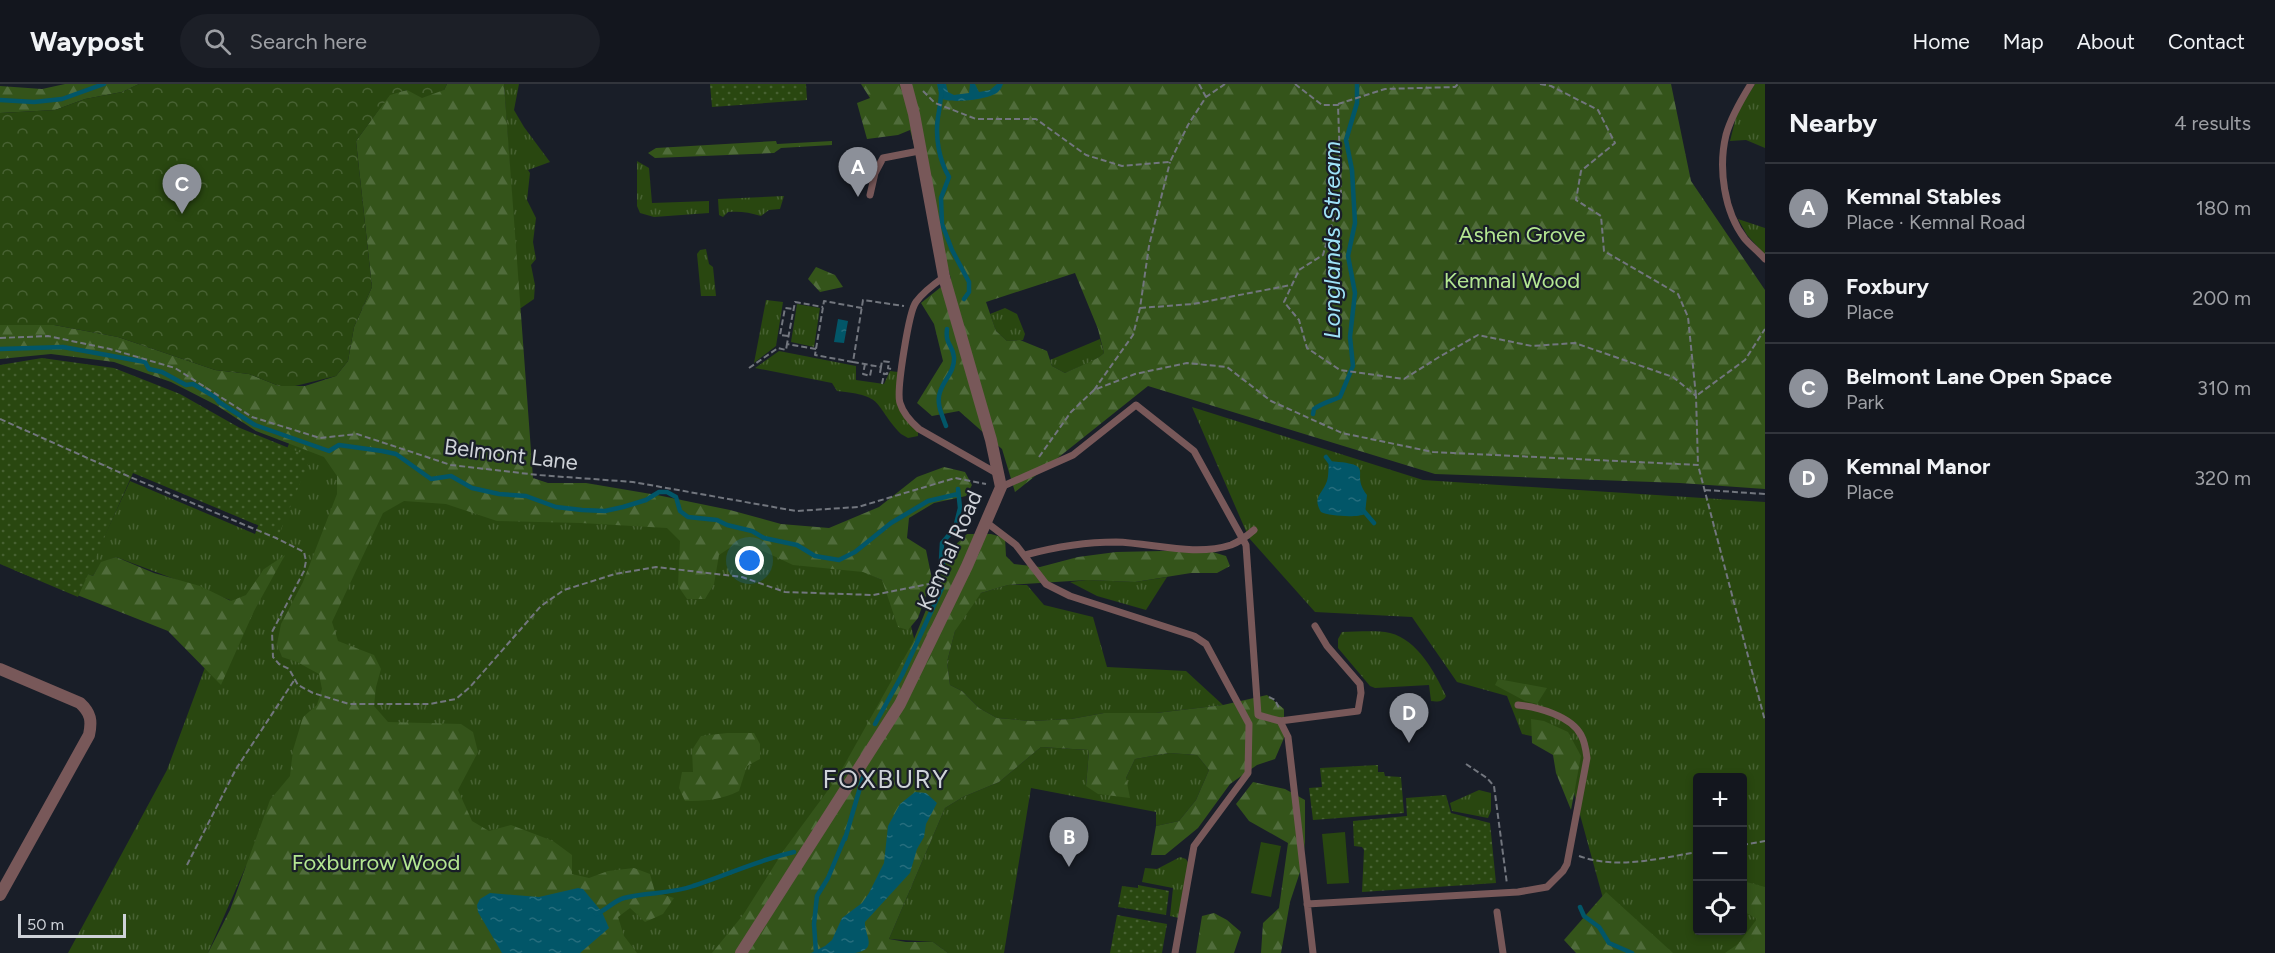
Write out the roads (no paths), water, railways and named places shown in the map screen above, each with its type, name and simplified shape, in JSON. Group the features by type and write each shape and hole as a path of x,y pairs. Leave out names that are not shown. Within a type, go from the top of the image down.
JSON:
{"street":[{"name":"Kemnal Road","path":"741,953 900,704 986,522 999,481 992,440 944,278 914,114 906,84"},
{"path":"0,669 80,703 89,711 92,723 89,735 0,895"}],"lane":[{"path":"1750,84 1739,102 1726,134 1722,166 1728,204 1744,237 1765,259"},
{"path":"870,195 875,173 883,158 920,151"},
{"path":"944,278 929,288 915,302 902,370 900,402 919,429 999,481 1073,455 1136,405 1194,451 1246,545 1258,715 1282,721 1358,711 1360,684 1327,646 1315,626"},
{"path":"986,522 1016,545 1046,584 1070,596 1194,636 1206,644 1249,724 1248,773 1194,846 1175,953"},
{"path":"1025,555 1091,542 1119,542 1195,549 1230,545 1243,539 1254,530"},
{"path":"1307,904 1535,890 1547,886 1563,871 1587,758 1585,744 1580,733 1570,722 1518,705"},
{"path":"1282,721 1288,737 1313,953"},
{"path":"1497,912 1503,953"}],"water":[{"path":"937,84 946,84 948,92 954,95 969,93 970,84 975,84 979,92 990,90 997,84 1003,84 993,95 960,101 940,98"},
{"path":"838,319 848,321 844,343 834,342"},
{"path":"1329,461 1358,467 1362,487 1367,495 1365,514 1343,516 1321,512 1317,503 1327,481"},
{"path":"915,792 926,793 937,803 926,824 924,837 917,849 910,873 865,922 869,941 867,948 855,953 811,953 832,940 842,918 862,903 869,893 884,863 888,826 900,804"},
{"path":"578,888 583,889 602,912 609,928 580,953 502,953 478,912 477,905 480,899 490,893 539,897"}],"waterway":[{"path":"0,100 34,102 62,99 104,84"},
{"path":"941,84 937,125 938,140 940,156 949,177 941,198 942,224 952,250 969,282 969,292 964,299"},
{"name":"Longlands Stream","path":"1313,414 1317,407 1340,397 1353,366 1350,337 1355,293 1348,256 1355,223 1352,170 1346,140 1357,103 1357,84"},
{"path":"946,426 940,409 939,396 954,362 947,338 947,329"},
{"path":"0,349 63,347 145,362 149,369 162,372 186,385 193,384 255,425 329,451 339,445 396,454 431,479 451,476 472,488 499,494 526,496 556,507 605,511 646,500 659,492 667,492 676,497 680,511 688,517 717,520 752,531 764,538 797,545 815,556 839,560 855,552 891,523 928,501 958,494"},
{"name":"Longlands Stream","path":"1326,457 1332,465"},
{"path":"947,574 941,560 942,543 955,528 960,508 958,489"},
{"name":"Longlands Stream","path":"1362,509 1374,523"},
{"path":"875,724 902,675 942,588"},
{"path":"845,839 864,774"},
{"path":"816,953 814,924 817,896 828,878 845,837"},
{"path":"596,914 624,898 685,889 755,863 794,852"},
{"name":"Longlands Stream","path":"1580,907 1584,916 1599,927 1609,943 1632,953"}],"place":[{"name":"Kemnal Stables","path":"858,197"},
{"name":"Belmont Lane Open Space","path":"182,214"},
{"name":"Kemnal Manor","path":"1409,743"},
{"name":"Foxbury","path":"1069,867"}],"district":[{"name":"FOXBURY","path":"886,779"}],"park label":[{"name":"Ashen Grove","path":"1522,234"},
{"name":"Kemnal Wood","path":"1512,280"},
{"name":"Foxburrow Wood","path":"376,862"}]}
